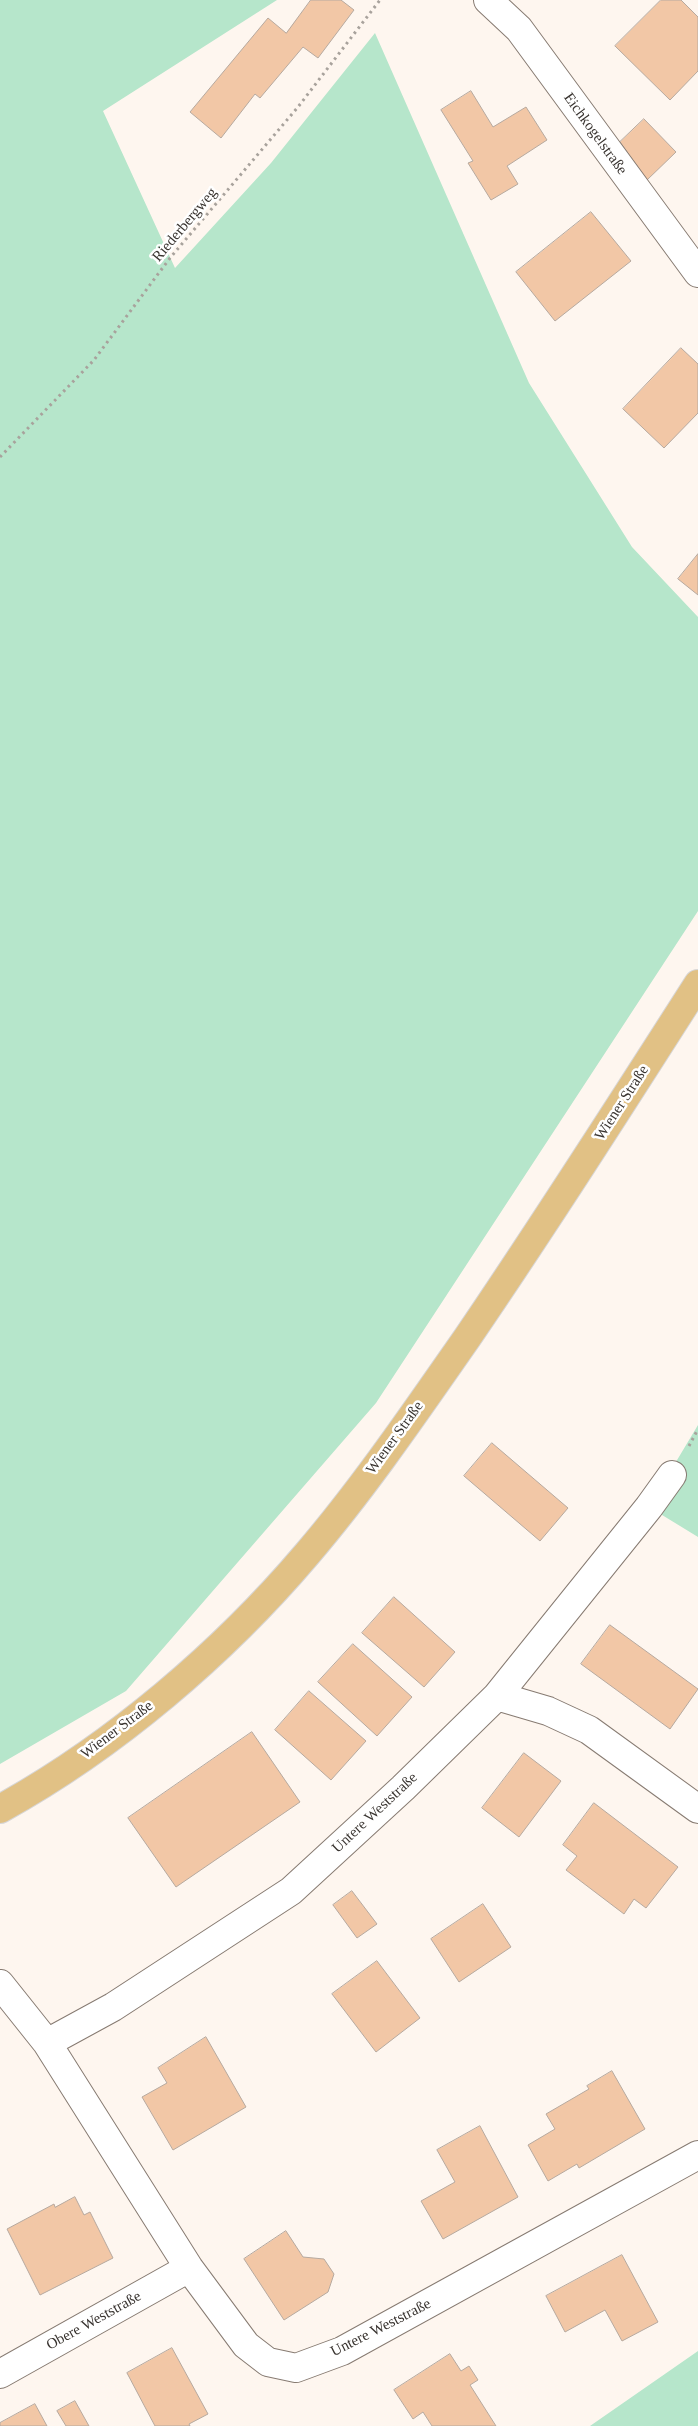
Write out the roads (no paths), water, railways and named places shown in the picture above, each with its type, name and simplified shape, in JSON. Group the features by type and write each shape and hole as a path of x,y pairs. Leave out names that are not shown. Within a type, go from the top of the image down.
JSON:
{"main road":[{"name":"Wiener Straße","path":"0,1809 80,1758 151,1704 226,1640 306,1555 400,1434 525,1253 698,984"}],"street":[{"name":"Eichkogelstraße","path":"488,0 520,29 698,273"},
{"name":"Untere Weststraße","path":"47,2043 113,2006 291,1891 403,1788 497,1696 649,1507 672,1475"},
{"path":"497,1696 548,1711 589,1730 698,1809"},
{"name":"Untere Weststraße","path":"0,1984 47,2043 189,2268 246,2345 268,2362 296,2368 342,2351 698,2155"},
{"name":"Obere Weststraße","path":"0,2374 189,2268"}]}
